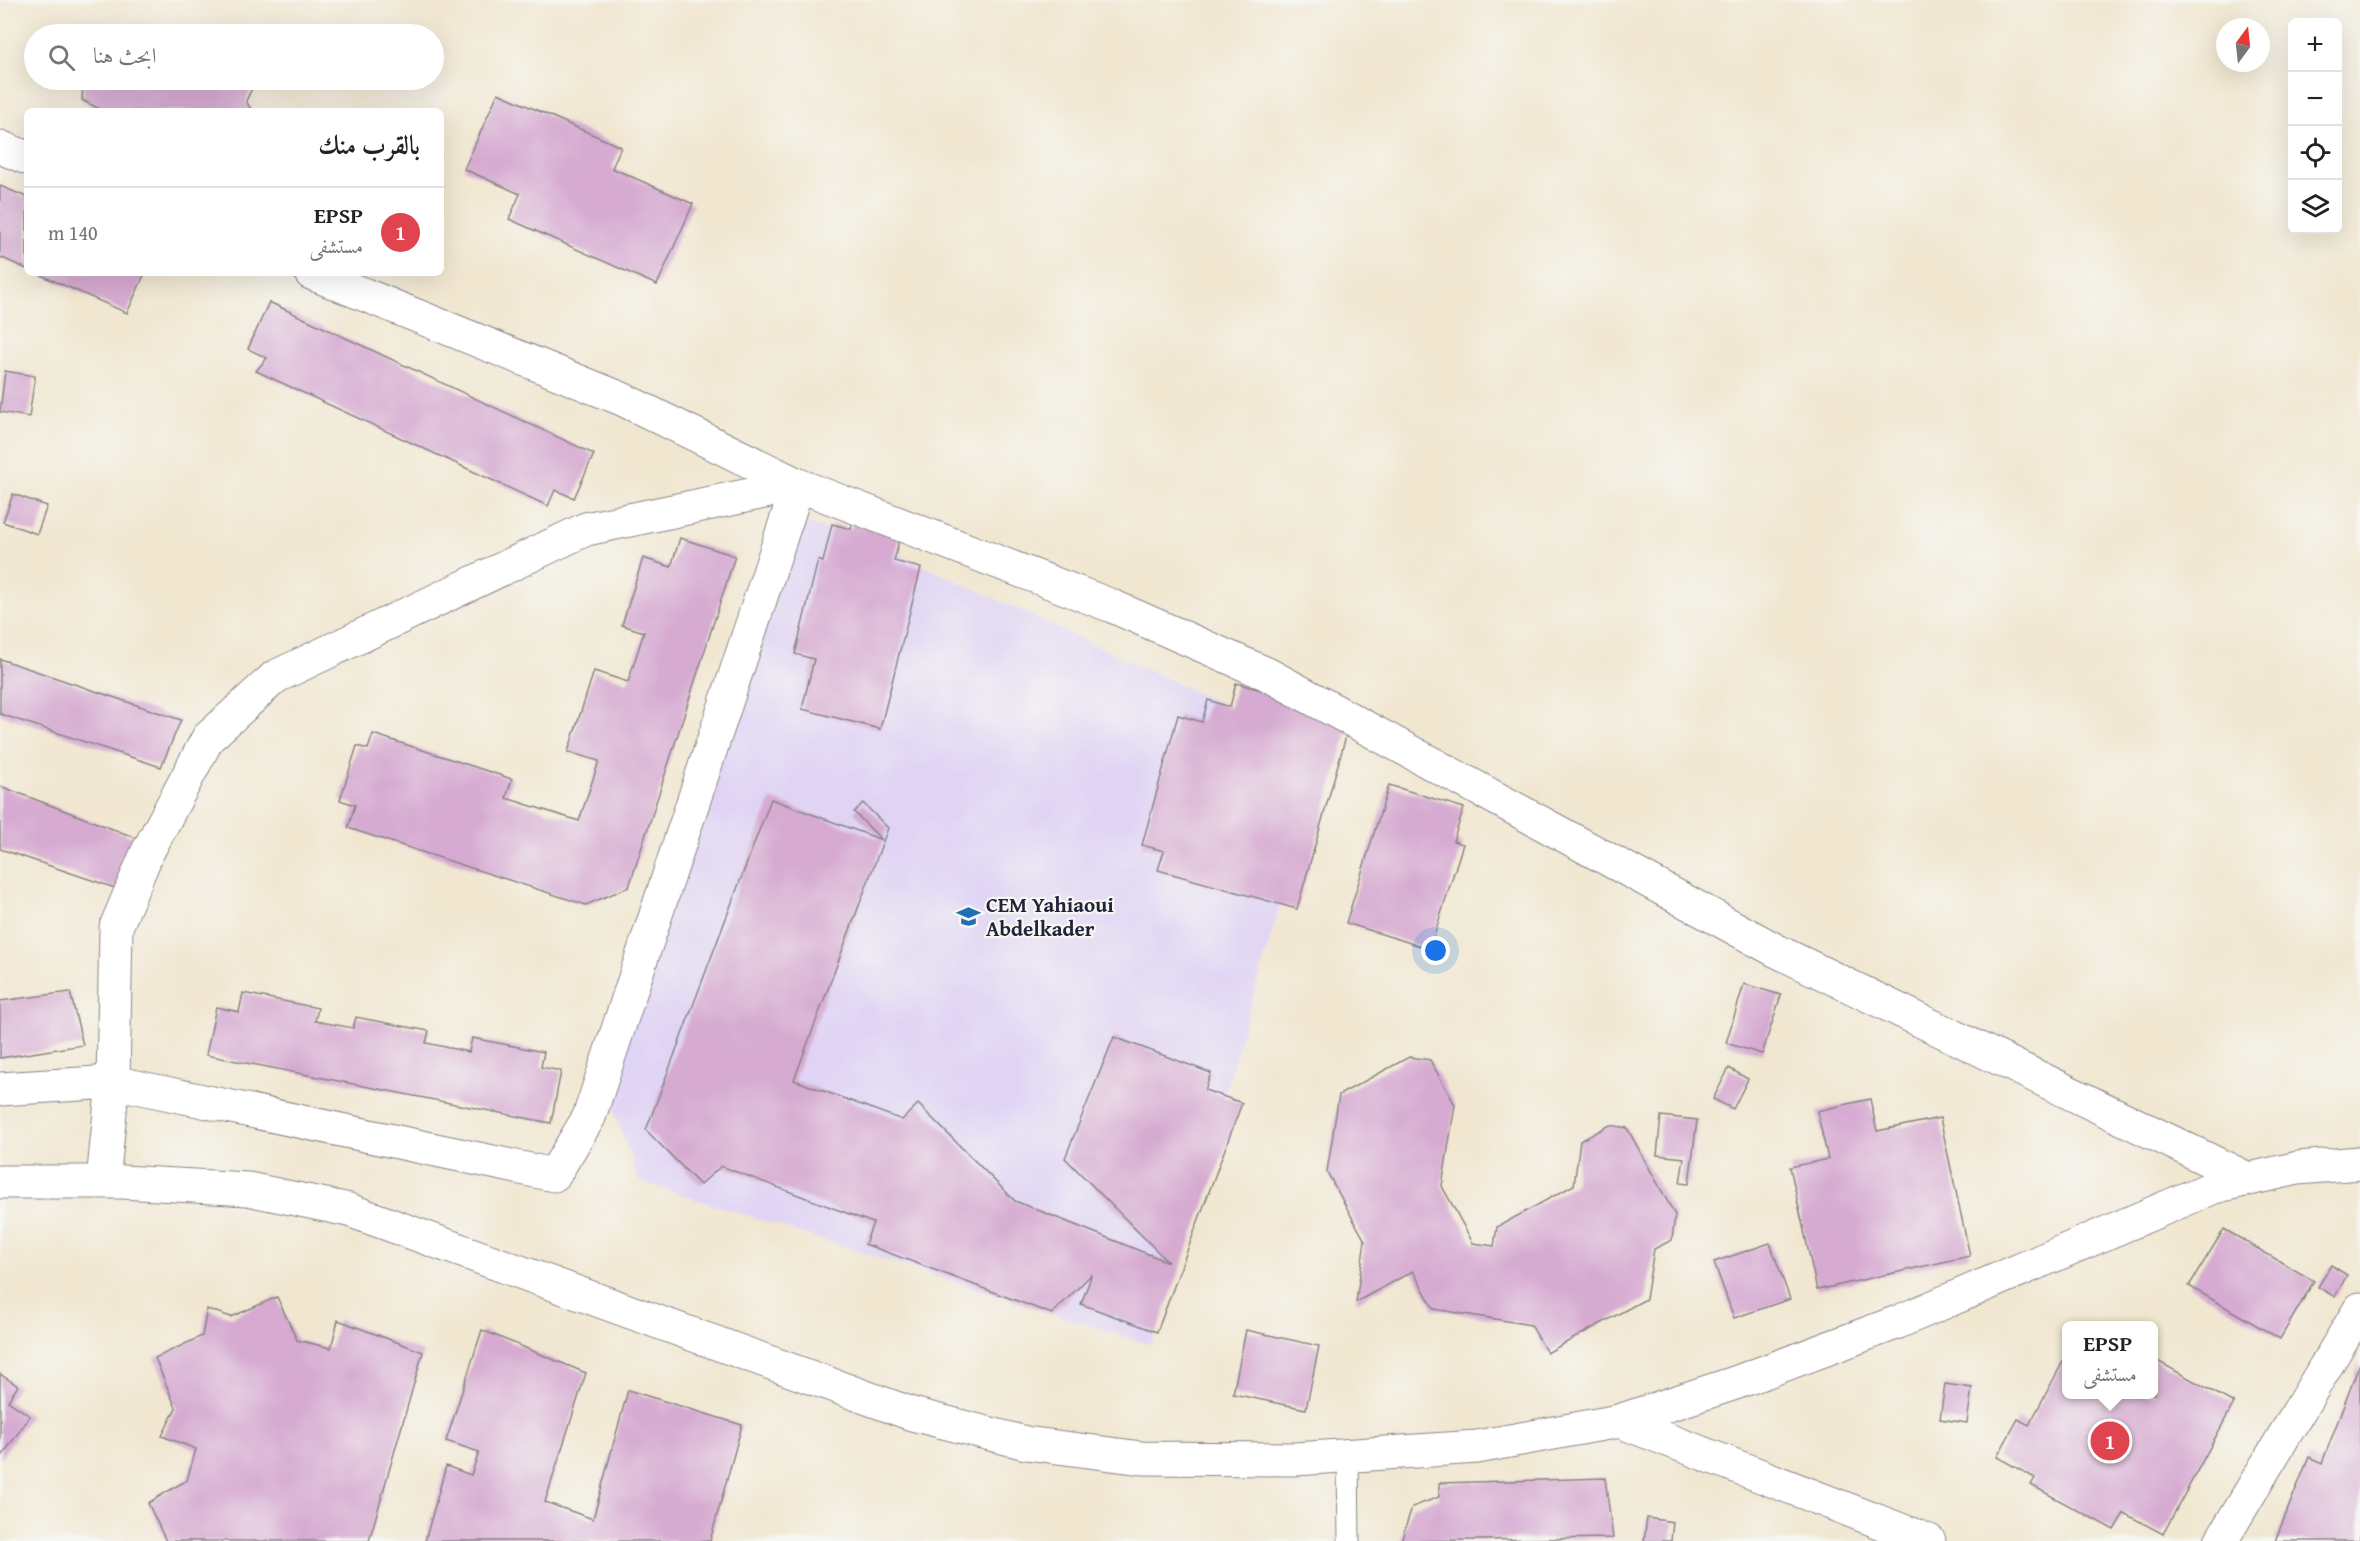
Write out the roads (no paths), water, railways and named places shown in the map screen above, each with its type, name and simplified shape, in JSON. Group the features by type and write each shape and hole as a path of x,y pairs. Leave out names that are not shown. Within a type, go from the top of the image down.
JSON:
{"street":[{"path":"0,147 24,157"},
{"path":"318,276 622,399 798,485 1112,606 1267,674 1777,951 2248,1179"},
{"path":"0,1089 113,1082 554,1175 589,1117 798,485"},
{"path":"103,1181 113,1082 116,927 147,853 208,738 275,677 586,529 798,485"},
{"path":"0,1182 103,1181 248,1189 349,1210 912,1414 1026,1443 1142,1458 1295,1459 1477,1448 1619,1421 1736,1383 1898,1322 2214,1187 2298,1168 2360,1163"},
{"path":"2221,1541 2360,1309"},
{"path":"1619,1421 1929,1541"}],"lane":[{"path":"1345,1539 1348,1456"}],"place":[{"name":"CEM Yahiaoui Abdelkader","path":"968,916"},
{"name":"EPSP","path":"2110,1441"}]}
